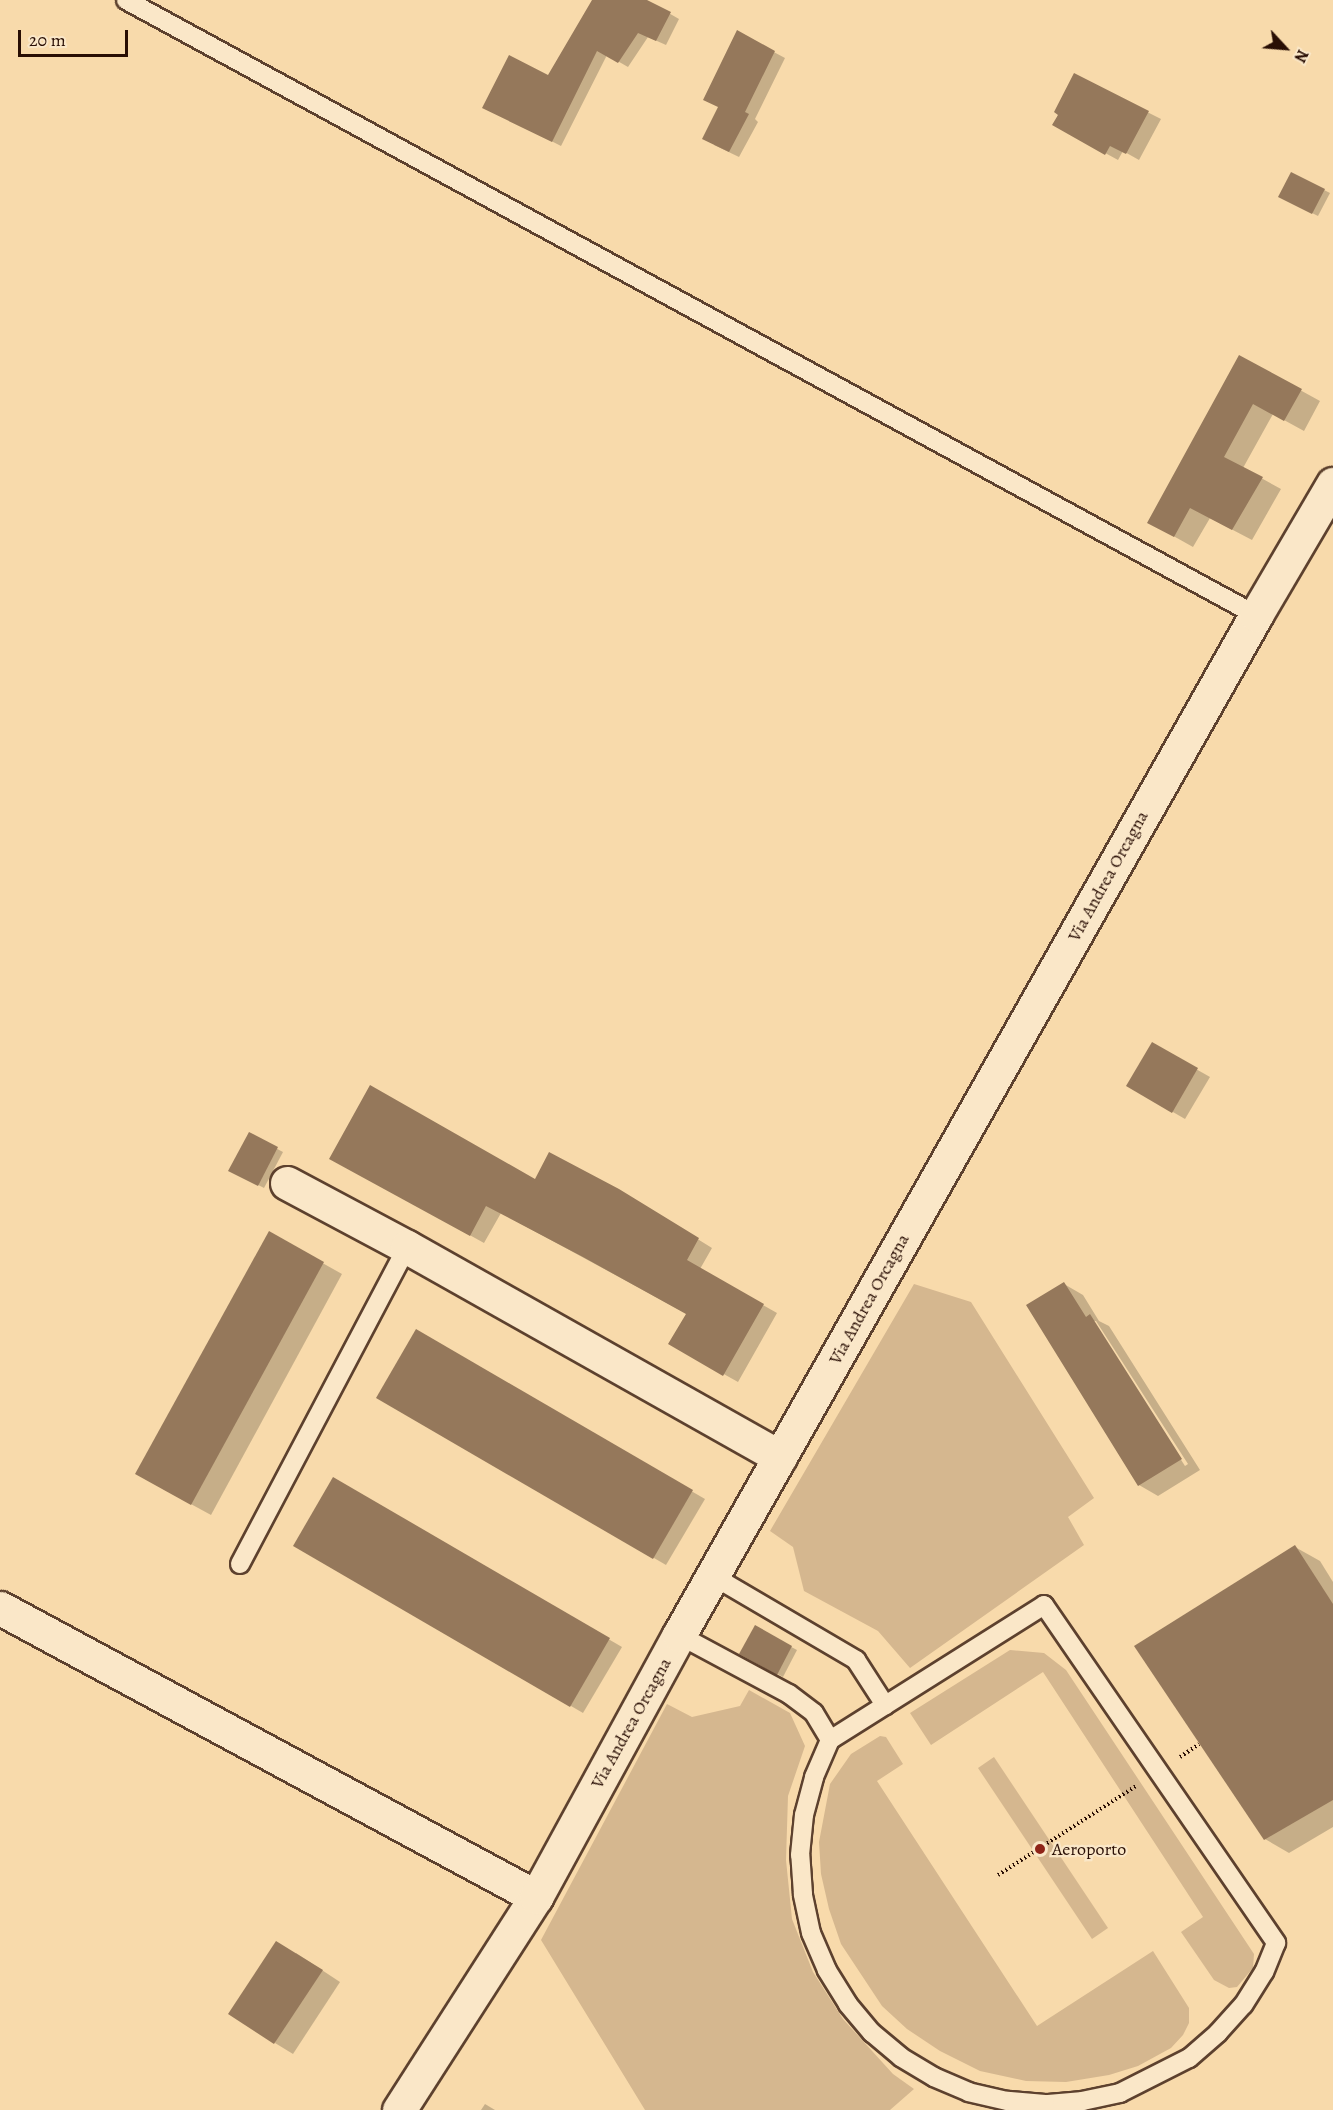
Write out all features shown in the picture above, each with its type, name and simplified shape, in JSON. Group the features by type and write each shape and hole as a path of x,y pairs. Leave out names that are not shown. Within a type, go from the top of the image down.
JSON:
{"street":[{"name":"Via Andrea Orcagna","path":"399,2110 536,1897 780,1457 1256,615 1333,484"},
{"path":"287,1183 407,1247 780,1457"},
{"path":"0,1608 536,1897"}],"lane":[{"path":"126,0 1256,615"},
{"path":"240,1564 407,1247"},
{"path":"713,1576 856,1660 885,1705"},
{"path":"1044,1605 1276,1943 1264,1972 1243,2005 1218,2033 1189,2058 1130,2088 1083,2101 1045,2104 1007,2101 969,2092 943,2081 901,2057 872,2032 848,2004 827,1970 811,1933 802,1894 800,1855 804,1815 811,1786 830,1740 885,1705 1044,1605"},
{"path":"680,1635 789,1694 813,1713 830,1740"}],"path":[{"path":"998,1875 1199,1744"}],"shaded area":[{"path":"914,1284 971,1302 1094,1498 1068,1517 1084,1545 910,1668 878,1631 804,1591 793,1547 770,1531"},
{"path":"1010,1650 1044,1653 1066,1670 1254,1954 1253,1968 1237,1987 1229,1988 1214,1980 1181,1932 1203,1917 1043,1672 931,1745 910,1713"},
{"path":"749,1690 790,1713 805,1746 788,1796 786,1860 792,1919 813,1972 843,2019 893,2074 914,2089 890,2110 645,2110 541,1940 667,1704 692,1717 740,1706"},
{"path":"880,1736 886,1737 903,1764 877,1781 1037,2026 1153,1951 1189,2008 1189,2023 1183,2035 1171,2048 1138,2066 1109,2075 1066,2082 1026,2081 980,2071 940,2051 907,2029 882,2006 841,1944 829,1909 821,1874 819,1842 830,1784 851,1754"},
{"path":"994,1757 1108,1928 1092,1939 978,1768"}],"building":[{"path":"592,0 647,0 671,12 656,41 638,33 618,63 597,51 552,142 482,108 509,55 548,75"},
{"path":"737,30 775,51 745,112 749,114 729,152 702,139 718,107 703,100"},
{"path":"1074,73 1149,111 1126,154 1110,146 1105,155 1052,125 1058,115 1054,112"},
{"path":"1291,172 1325,189 1312,214 1278,197"},
{"path":"1239,355 1302,389 1284,421 1253,404 1224,457 1263,477 1232,530 1190,508 1174,537 1147,523"},
{"path":"1152,1042 1198,1068 1172,1113 1126,1086"},
{"path":"370,1085 535,1179 549,1152 619,1189 699,1238 687,1260 764,1304 723,1376 668,1344 686,1314 583,1257 486,1206 470,1236 329,1159"},
{"path":"249,1132 278,1147 258,1186 228,1171"},
{"path":"269,1231 324,1262 191,1505 135,1474"},
{"path":"1064,1282 1086,1317 1090,1314 1182,1459 1138,1486 1026,1305"},
{"path":"416,1329 693,1490 653,1559 376,1398"},
{"path":"333,1477 610,1638 570,1707 293,1546"},
{"path":"1295,1545 1333,1604 1333,1800 1264,1840 1134,1646"},
{"path":"755,1625 792,1646 777,1675 739,1654"},
{"path":"276,1941 323,1970 274,2044 228,2014"}],"place":[{"name":"Aeroporto","path":"1040,1849"}]}
